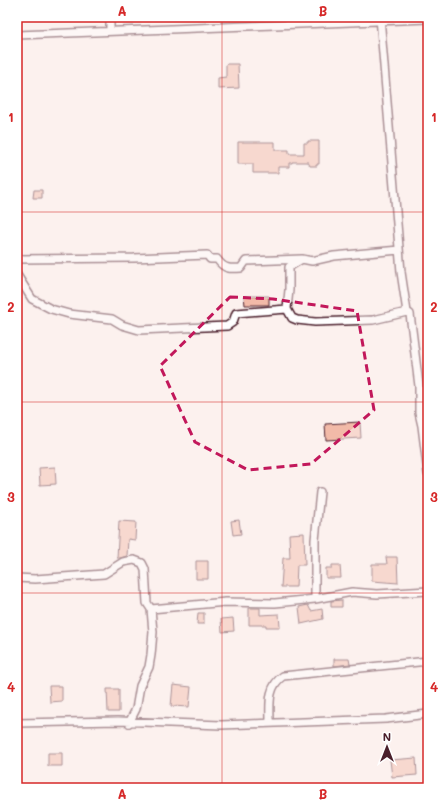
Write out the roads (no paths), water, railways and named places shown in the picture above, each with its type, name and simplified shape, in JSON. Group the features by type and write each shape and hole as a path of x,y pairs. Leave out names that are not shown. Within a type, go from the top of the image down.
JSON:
{"street":[{"path":"110,17 110,31"},
{"path":"380,18 403,289 407,312 410,314 418,386 419,413 428,474"},
{"path":"17,35 380,18 428,18"},
{"path":"17,258 134,258 207,255 210,259 217,259 222,266 229,269 241,268 246,261 302,259 312,261 334,256 399,250"},
{"path":"302,259 289,267 290,290 287,309 292,318 315,322 373,320 407,312"},
{"path":"17,275 32,299 50,309 69,314 112,319 122,325 139,330 227,326 233,322 236,313 287,309"},
{"path":"315,599 315,540 320,492"},
{"path":"17,578 35,579 104,574 123,562 134,560 142,563 145,569 146,596 147,603 151,609 153,632 149,667 140,686 136,709 129,723"},
{"path":"151,609 226,602 275,603 315,599 352,592 378,594 428,591"},
{"path":"270,722 272,687 276,681 283,676 428,661"},
{"path":"17,723 221,725 270,722 386,719 428,714"}]}
